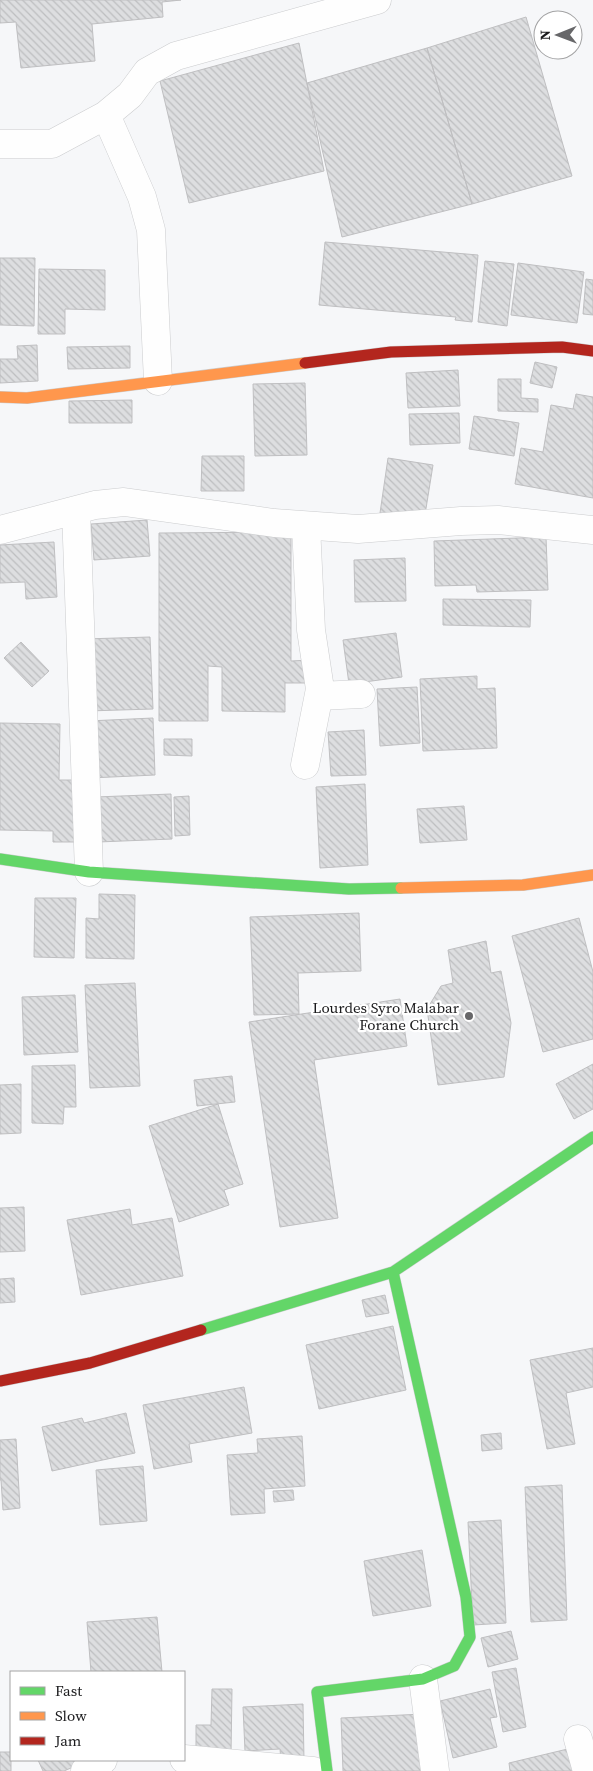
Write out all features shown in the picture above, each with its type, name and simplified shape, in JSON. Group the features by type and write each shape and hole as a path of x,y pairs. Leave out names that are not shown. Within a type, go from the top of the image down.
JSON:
{"main road":[{"path":"0,397 28,398 391,352 562,347 593,352"},
{"path":"0,859 89,872 349,889 523,885 593,875"},
{"path":"0,1381 90,1362 393,1272 593,1136"},
{"path":"327,1771 317,1692 423,1679 454,1666 470,1637 466,1597 393,1272"}],"street":[{"path":"0,144 52,144 106,115 130,95 147,72 176,56 377,0"},
{"path":"106,115 142,197 151,230 158,381"},
{"path":"0,530 95,505 124,502 306,526 358,529 498,520 593,530"},
{"path":"76,510 89,872"},
{"path":"305,765 320,689 311,630 306,526"},
{"path":"318,696 360,694"},
{"path":"423,1679 436,1771"},
{"path":"578,1738 587,1771"},
{"path":"185,1759 313,1771"},
{"path":"85,1771 101,1761"}],"building":[{"path":"0,0 181,0 162,2 163,17 92,24 95,61 21,68 16,22 0,23"},
{"path":"526,17 533,41 533,60 538,60 572,176 472,204 427,48"},
{"path":"299,43 324,171 189,203 160,81"},
{"path":"427,48 472,204 342,237 307,83"},
{"path":"325,242 478,255 472,322 455,320 456,317 319,305"},
{"path":"0,258 35,258 34,326 0,325"},
{"path":"485,261 514,264 507,326 478,322"},
{"path":"518,263 584,272 577,323 511,315"},
{"path":"39,269 105,270 105,310 65,309 65,334 38,334"},
{"path":"586,279 593,280 593,315 583,314"},
{"path":"37,345 38,381 0,383 0,359 18,359 17,346"},
{"path":"130,346 130,368 68,369 67,347"},
{"path":"535,362 557,367 552,388 530,383"},
{"path":"458,370 460,406 408,408 406,373"},
{"path":"498,379 521,379 521,398 538,399 538,412 498,411"},
{"path":"305,383 307,455 255,456 253,384"},
{"path":"576,394 593,397 593,498 515,484 521,448 543,452 551,405 573,409"},
{"path":"132,400 132,423 69,423 69,401"},
{"path":"459,413 460,443 410,445 409,414"},
{"path":"474,416 519,423 514,456 469,449"},
{"path":"202,456 244,456 244,491 201,491"},
{"path":"388,458 433,465 424,521 380,513"},
{"path":"147,520 150,556 94,560 91,524"},
{"path":"291,532 291,661 310,660 310,683 285,683 285,712 222,711 222,667 208,666 208,721 159,721 159,533"},
{"path":"546,537 548,590 477,592 476,585 435,586 434,541"},
{"path":"54,542 57,597 26,599 25,582 0,583 0,545"},
{"path":"405,558 406,601 355,602 354,560"},
{"path":"443,599 531,600 530,627 443,625"},
{"path":"396,633 402,677 349,684 343,640"},
{"path":"150,637 153,709 87,711 84,639"},
{"path":"21,642 49,671 32,687 4,658"},
{"path":"477,676 477,689 495,688 497,748 423,751 420,679"},
{"path":"417,687 420,743 380,746 377,689"},
{"path":"153,718 155,775 90,778 88,721"},
{"path":"0,723 60,724 59,780 80,780 79,842 53,842 53,831 0,830"},
{"path":"364,730 366,775 331,776 328,732"},
{"path":"164,739 192,739 192,756 164,755"},
{"path":"365,784 368,865 320,868 316,787"},
{"path":"171,794 172,839 98,842 96,797"},
{"path":"189,796 190,835 175,836 174,797"},
{"path":"464,806 467,840 420,843 417,809"},
{"path":"99,894 135,895 134,959 86,958 86,918 99,919"},
{"path":"35,898 76,898 74,958 34,957"},
{"path":"359,913 361,971 298,973 299,1014 254,1015 250,917"},
{"path":"579,918 593,972 593,1039 543,1052 512,936"},
{"name":"Lourdes Syro Malabar Forane Church","path":"486,941 491,973 501,971 511,1023 504,1077 438,1085 427,1009 441,986 453,983 448,950"},
{"path":"135,983 140,1086 90,1088 85,985"},
{"path":"75,995 78,1052 24,1055 22,997"},
{"path":"400,999 407,1046 314,1060 338,1218 280,1227 249,1022"},
{"path":"593,1064 593,1109 574,1119 556,1084"},
{"path":"75,1065 76,1107 64,1107 63,1124 32,1123 32,1066"},
{"path":"232,1076 235,1102 197,1106 194,1080"},
{"path":"21,1084 21,1133 0,1134 0,1085"},
{"path":"218,1104 243,1184 224,1190 229,1205 179,1222 149,1126"},
{"path":"24,1207 25,1251 0,1252 0,1208"},
{"path":"130,1209 132,1225 172,1218 183,1276 81,1295 67,1220"},
{"path":"14,1278 15,1302 0,1303 0,1279"},
{"path":"385,1295 389,1313 366,1317 362,1300"},
{"path":"393,1326 406,1390 319,1409 306,1345"},
{"path":"593,1348 593,1387 566,1393 575,1444 547,1449 530,1360"},
{"path":"244,1387 252,1433 189,1444 192,1462 154,1469 143,1405"},
{"path":"126,1413 135,1453 52,1471 42,1427 82,1418 84,1423"},
{"path":"501,1433 502,1449 482,1451 481,1435"},
{"path":"302,1436 305,1486 264,1489 265,1513 231,1515 227,1455 258,1453 257,1439"},
{"path":"16,1439 20,1508 3,1510 0,1480 0,1440"},
{"path":"143,1466 147,1521 100,1525 96,1470"},
{"path":"562,1485 567,1620 531,1622 525,1487"},
{"path":"293,1490 294,1500 274,1502 273,1491"},
{"path":"501,1520 506,1623 473,1625 468,1522"},
{"path":"422,1550 431,1606 373,1616 364,1561"},
{"path":"157,1617 162,1671 91,1671 87,1622"},
{"path":"511,1631 518,1659 488,1667 481,1638"},
{"path":"516,1668 526,1727 503,1732 492,1672"},
{"path":"212,1689 232,1689 231,1755 196,1754 196,1725 211,1725"},
{"path":"490,1689 497,1717 490,1718 497,1747 453,1758 440,1701"},
{"path":"303,1704 304,1761 281,1761 280,1749 245,1751 243,1707"},
{"path":"423,1714 425,1771 343,1771 341,1718"},
{"path":"576,1747 581,1771 510,1771 509,1763"},
{"path":"0,1752 10,1752 11,1771 0,1771"},
{"path":"38,1761 87,1761 64,1771 43,1771"}],"traffic: fast":[{"path":"0,859 89,872 349,889 401,888"},
{"path":"201,1330 393,1272 593,1137"},
{"path":"327,1771 317,1692 423,1679 454,1666 470,1637 466,1597 393,1272"}],"traffic: slow":[{"path":"0,397 27,398 305,363"},
{"path":"401,888 523,885 593,875"}],"traffic: jam":[{"path":"305,363 391,352 562,347 593,351"},
{"path":"0,1381 90,1363 201,1330"}],"place":[{"name":"Lourdes Syro Malabar Forane Church","path":"469,1016"}]}
